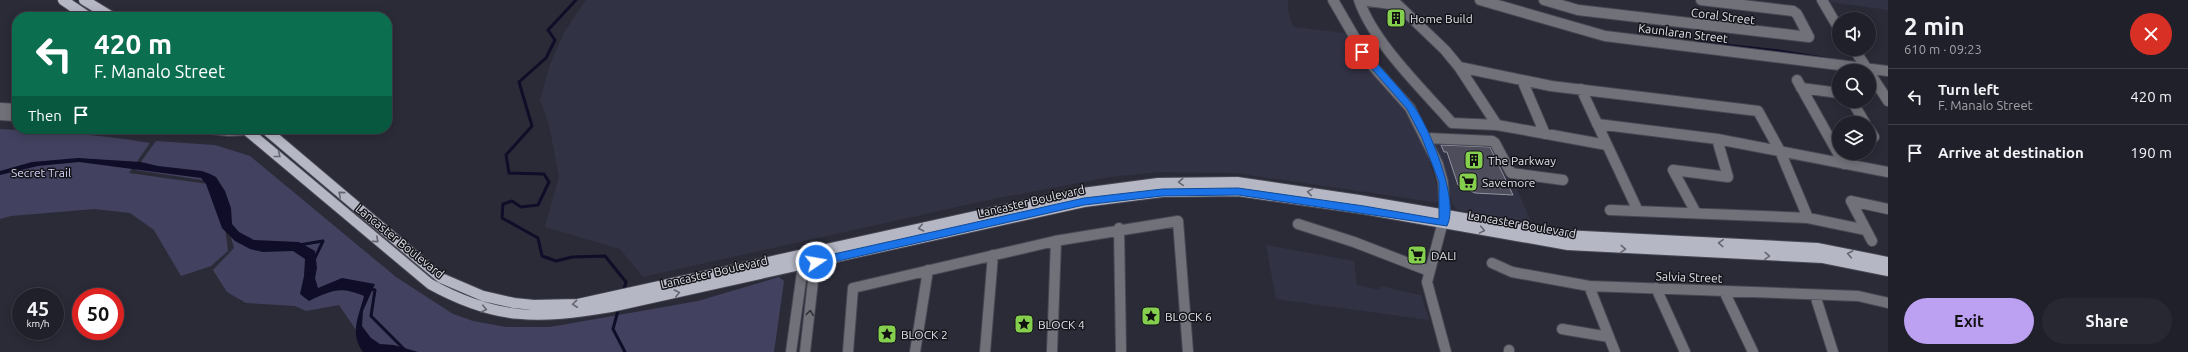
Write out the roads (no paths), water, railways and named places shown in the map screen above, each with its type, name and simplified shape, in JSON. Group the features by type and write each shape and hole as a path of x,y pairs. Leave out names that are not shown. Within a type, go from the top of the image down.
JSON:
{"main road":[{"path":"63,0 81,12"},
{"path":"84,0 104,12"},
{"name":"Lancaster Boulevard","path":"251,134 287,162 399,260 449,296 475,307 506,314 528,316 576,314 639,296 816,257 1084,202 1162,192 1238,191 1581,237 1817,248 1888,262"},
{"name":"Lancaster Boulevard","path":"270,134 441,278 460,288 483,296 514,303 534,305 619,301"},
{"name":"Lancaster Boulevard","path":"1445,219 1584,247 1823,258 1888,271"},
{"name":"Lancaster Boulevard","path":"639,296 803,265 816,257"}],"street":[{"path":"1333,0 1362,52 1410,108 1426,138 1443,182 1445,219 1429,271 1428,292 1446,352"},
{"path":"1497,125 1459,67 1445,50 1398,5 1360,0 1362,12 1374,29 1452,123 1497,125 1607,145"},
{"name":"Kaunlaran Street","path":"1480,0 1604,36 1835,64"},
{"name":"Coral Street","path":"1544,0 1561,3 1578,10 1805,38 1809,36 1797,14 1790,11 1704,0"},
{"path":"1822,0 1832,17"},
{"path":"1459,67 1522,80 1580,89 1758,111 1780,151 1808,218"},
{"name":"Kaunlaran Street","path":"1876,69 1888,71"},
{"path":"1522,80 1545,134"},
{"path":"1876,81 1888,101"},
{"path":"1832,91 1799,84 1844,164"},
{"path":"1580,89 1638,211"},
{"path":"0,108 12,109"},
{"path":"0,115 12,116"},
{"path":"1597,124 1717,139 1888,172"},
{"path":"1827,134 1832,135"},
{"path":"1426,138 1492,141 1496,143 1508,170 1511,173 1563,180"},
{"path":"1696,213 1673,170 1728,177 1717,139"},
{"path":"1872,242 1851,201 1888,209"},
{"path":"1610,210 1808,218 1866,230"},
{"path":"848,352 853,288 993,255 1119,228 1178,221 1188,352"},
{"path":"1298,224 1354,242 1429,271"},
{"path":"1119,228 1121,352"},
{"path":"1052,352 1056,241"},
{"path":"985,352 993,255"},
{"path":"805,352 816,257"},
{"name":"Salvia Street","path":"1492,263 1500,268 1512,272 1589,286 1858,296 1888,303"},
{"path":"791,352 803,265"},
{"path":"915,352 928,270"},
{"path":"1589,286 1615,352"},
{"path":"1656,288 1685,352"},
{"path":"1724,291 1754,352"},
{"path":"1815,295 1833,352"},
{"path":"1562,329 1609,337"}],"waterway":[{"path":"576,0 548,30 555,40 546,58 519,82 532,126 506,155 509,173 544,174 549,182 538,205 521,207 512,201 503,204 502,218 538,238 542,256 556,261 572,257 605,256 626,282 623,292"},
{"path":"1697,42 1779,51 1828,59"},
{"path":"299,245 323,241 314,260"},
{"path":"370,289 375,290 371,316 407,352"},
{"path":"619,307 613,329 625,352"}],"place":[{"name":"Home Build","path":"1396,18"},
{"name":"The Parkway","path":"1474,160"},
{"name":"Savemore","path":"1468,182"},
{"name":"DALI","path":"1417,255"},
{"name":"BLOCK 6","path":"1151,316"},
{"name":"BLOCK 4","path":"1024,324"},
{"name":"BLOCK 2","path":"887,334"}],"park label":[{"name":"Secret Trail","path":"41,172"}]}
